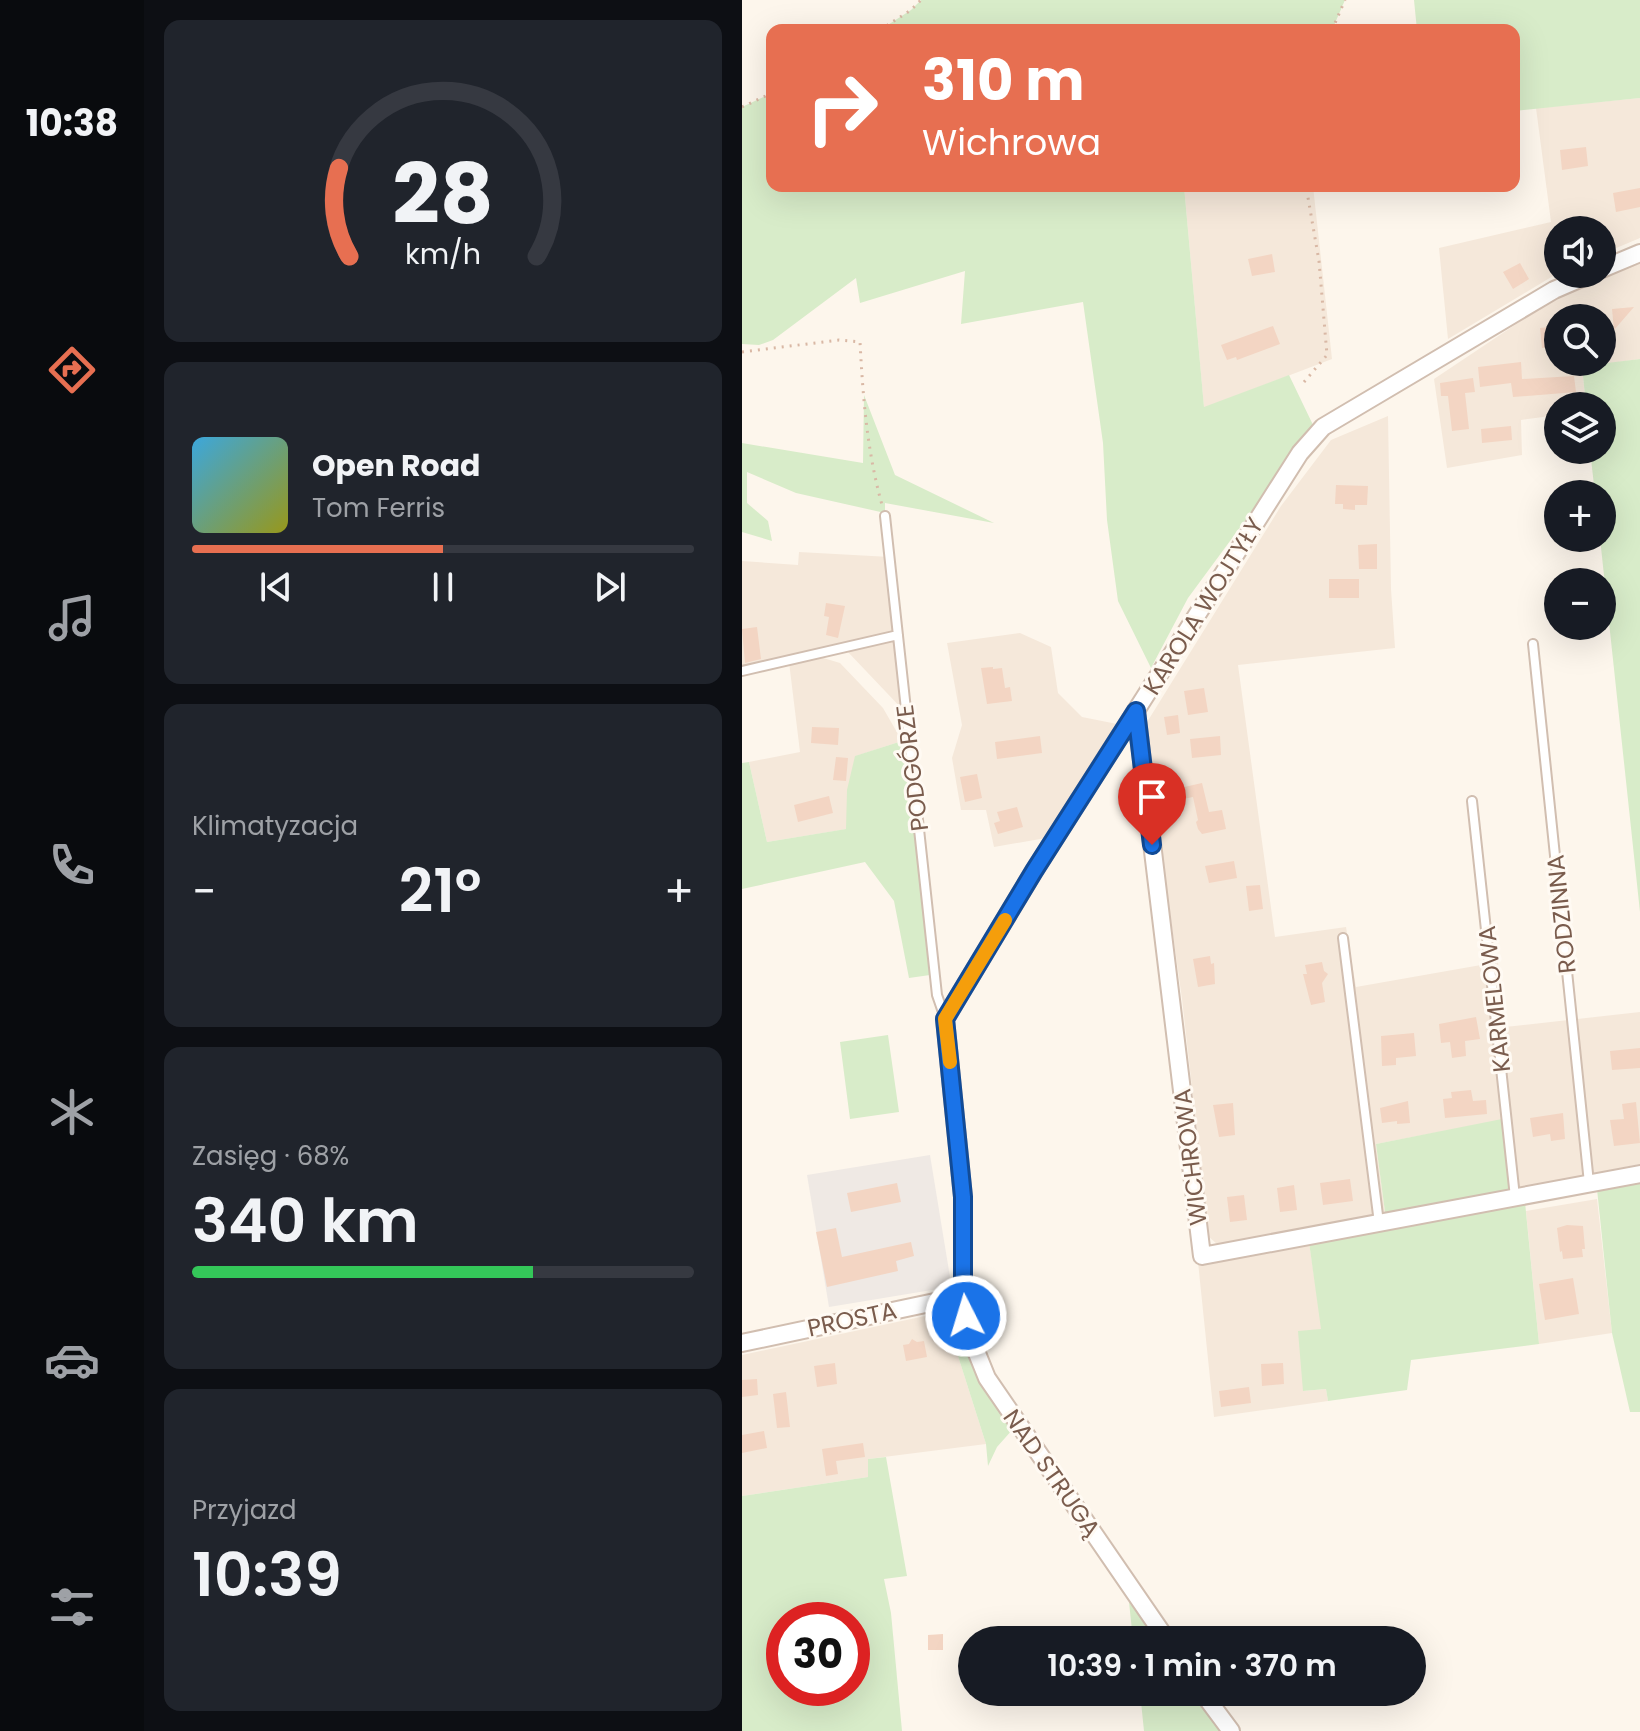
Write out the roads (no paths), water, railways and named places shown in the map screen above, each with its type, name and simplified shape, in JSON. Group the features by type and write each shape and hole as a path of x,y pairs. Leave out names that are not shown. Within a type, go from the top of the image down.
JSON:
{"street":[{"path":"1616,263 1640,253"},
{"name":"KAROLA WOJTYŁY","path":"945,1019 1034,871 1300,453 1323,427 1559,288"},
{"name":"WICHROWA","path":"1136,711 1202,1256 1640,1174"},
{"path":"945,1019 963,1197 963,1296"},
{"name":"PROSTA","path":"742,1343 963,1296"},
{"name":"NAD STRUGĄ","path":"963,1296 970,1336 987,1378 1157,1626"},
{"path":"1212,1706 1231,1731"}],"lane":[{"name":"PODGÓRZE","path":"885,516 937,995 945,1019"},
{"path":"742,671 898,635"},
{"name":"RODZINNA","path":"1533,644 1589,1184"},
{"name":"KARMELOWA","path":"1472,801 1515,1197"},
{"path":"1343,938 1379,1223"}]}
